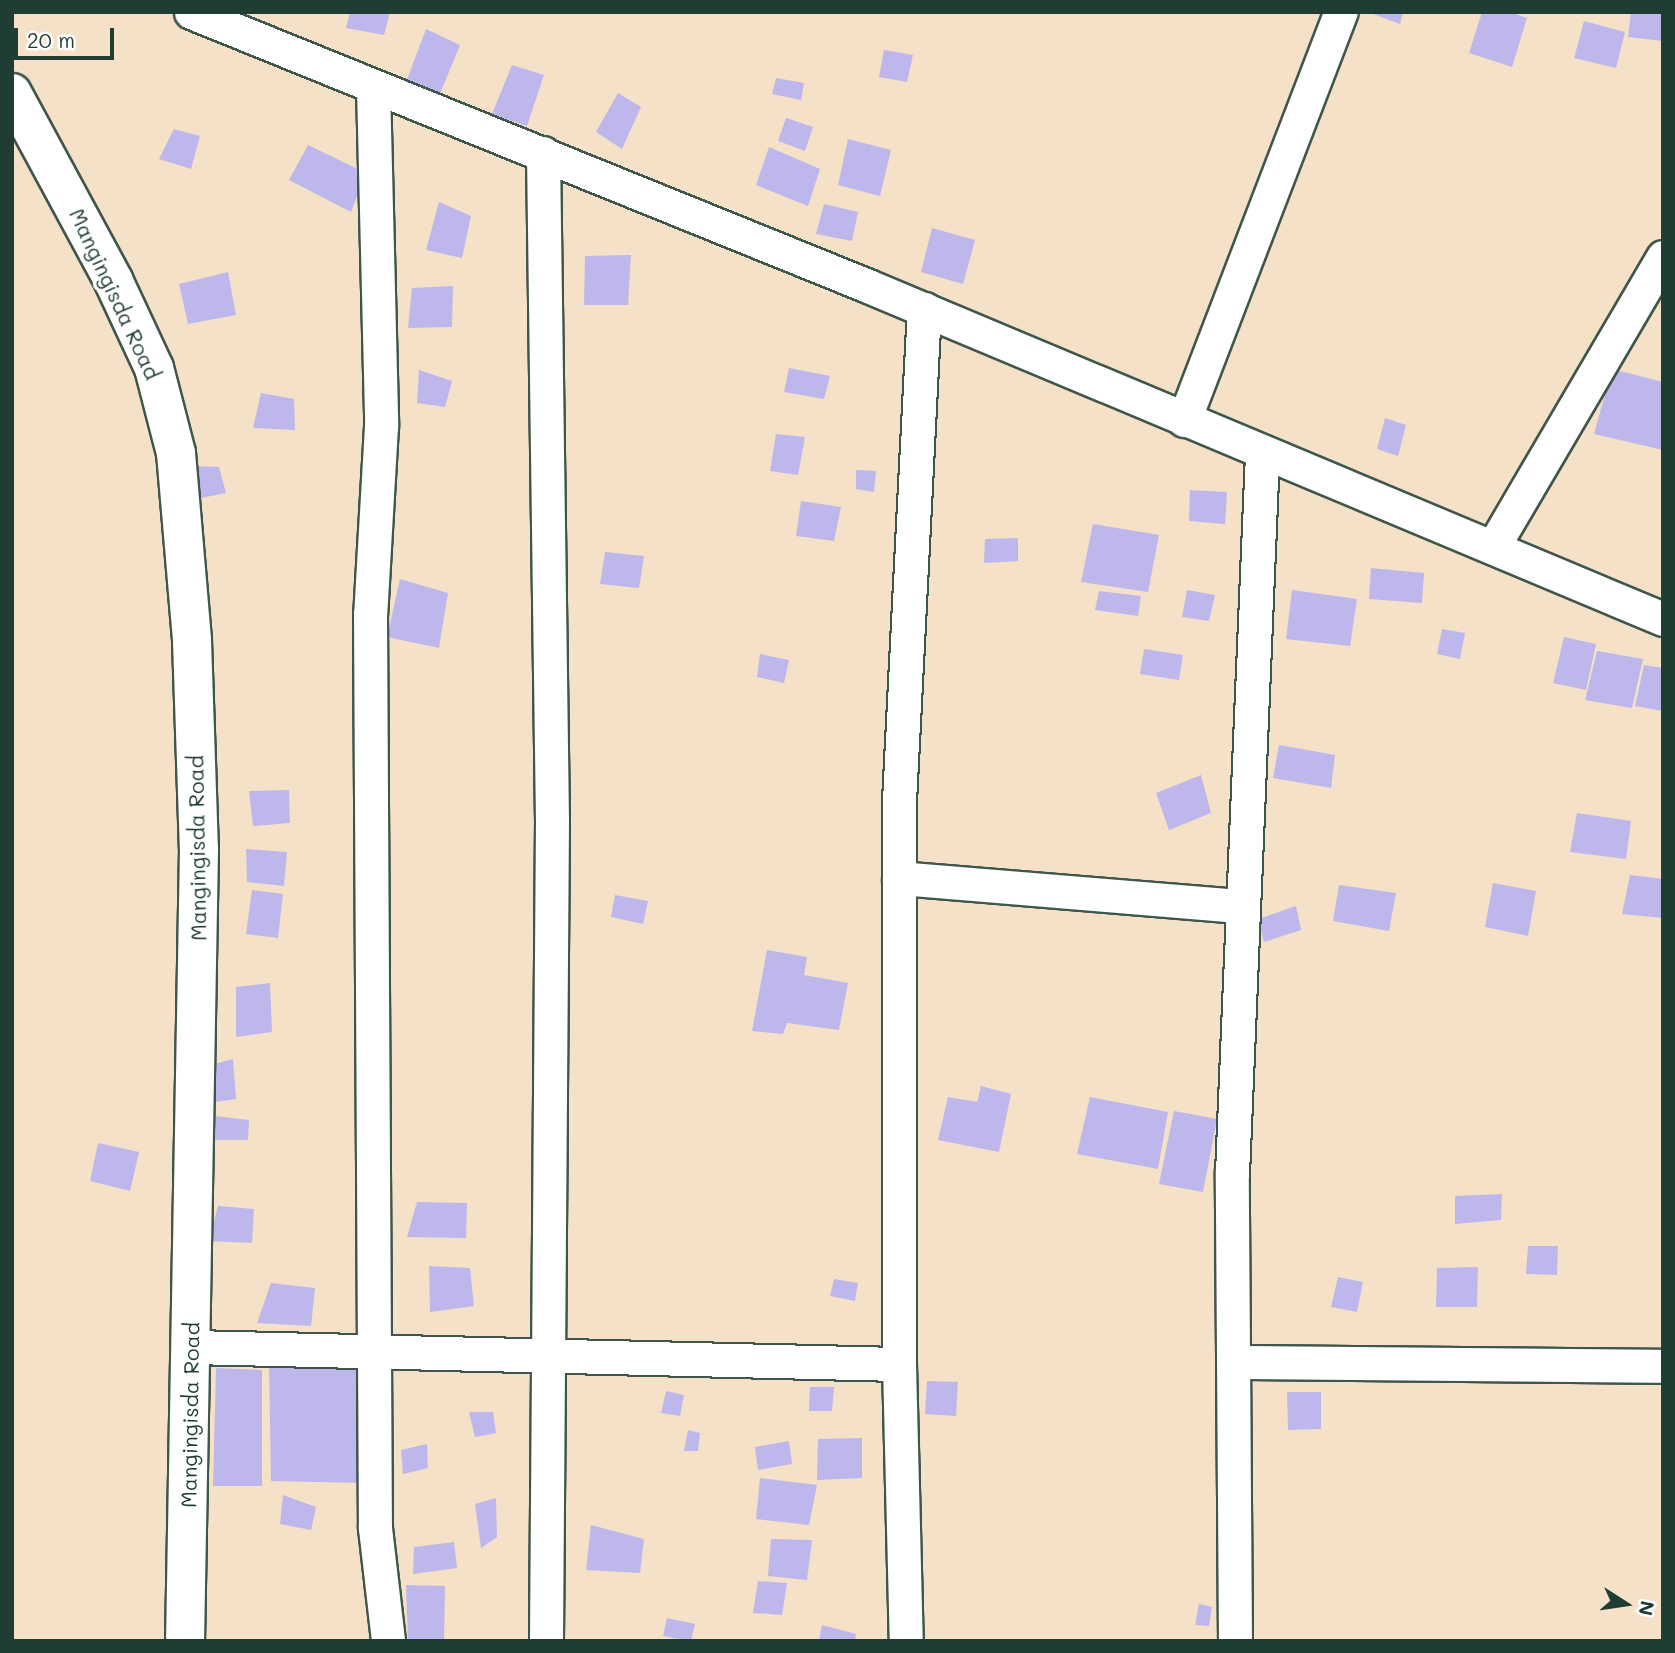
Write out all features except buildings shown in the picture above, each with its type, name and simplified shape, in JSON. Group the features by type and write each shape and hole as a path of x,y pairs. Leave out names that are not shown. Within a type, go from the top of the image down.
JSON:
{"street":[{"path":"191,12 925,309 1262,453 1494,545 1663,620"},
{"path":"1184,420 1341,12"},
{"path":"373,87 380,426 370,614 375,1528 388,1641"},
{"name":"Mangingisda Road","path":"12,93 113,280 154,368 176,453 192,641 200,849 185,1641"},
{"path":"543,153 552,820 546,1641"},
{"path":"1494,545 1663,257"},
{"path":"906,1641 899,1364 899,878 925,309"},
{"path":"1235,1641 1232,1174 1241,906 1262,453"},
{"path":"899,878 1241,906"},
{"path":"192,1347 375,1355 899,1364"},
{"path":"1234,1362 1663,1366"}]}
